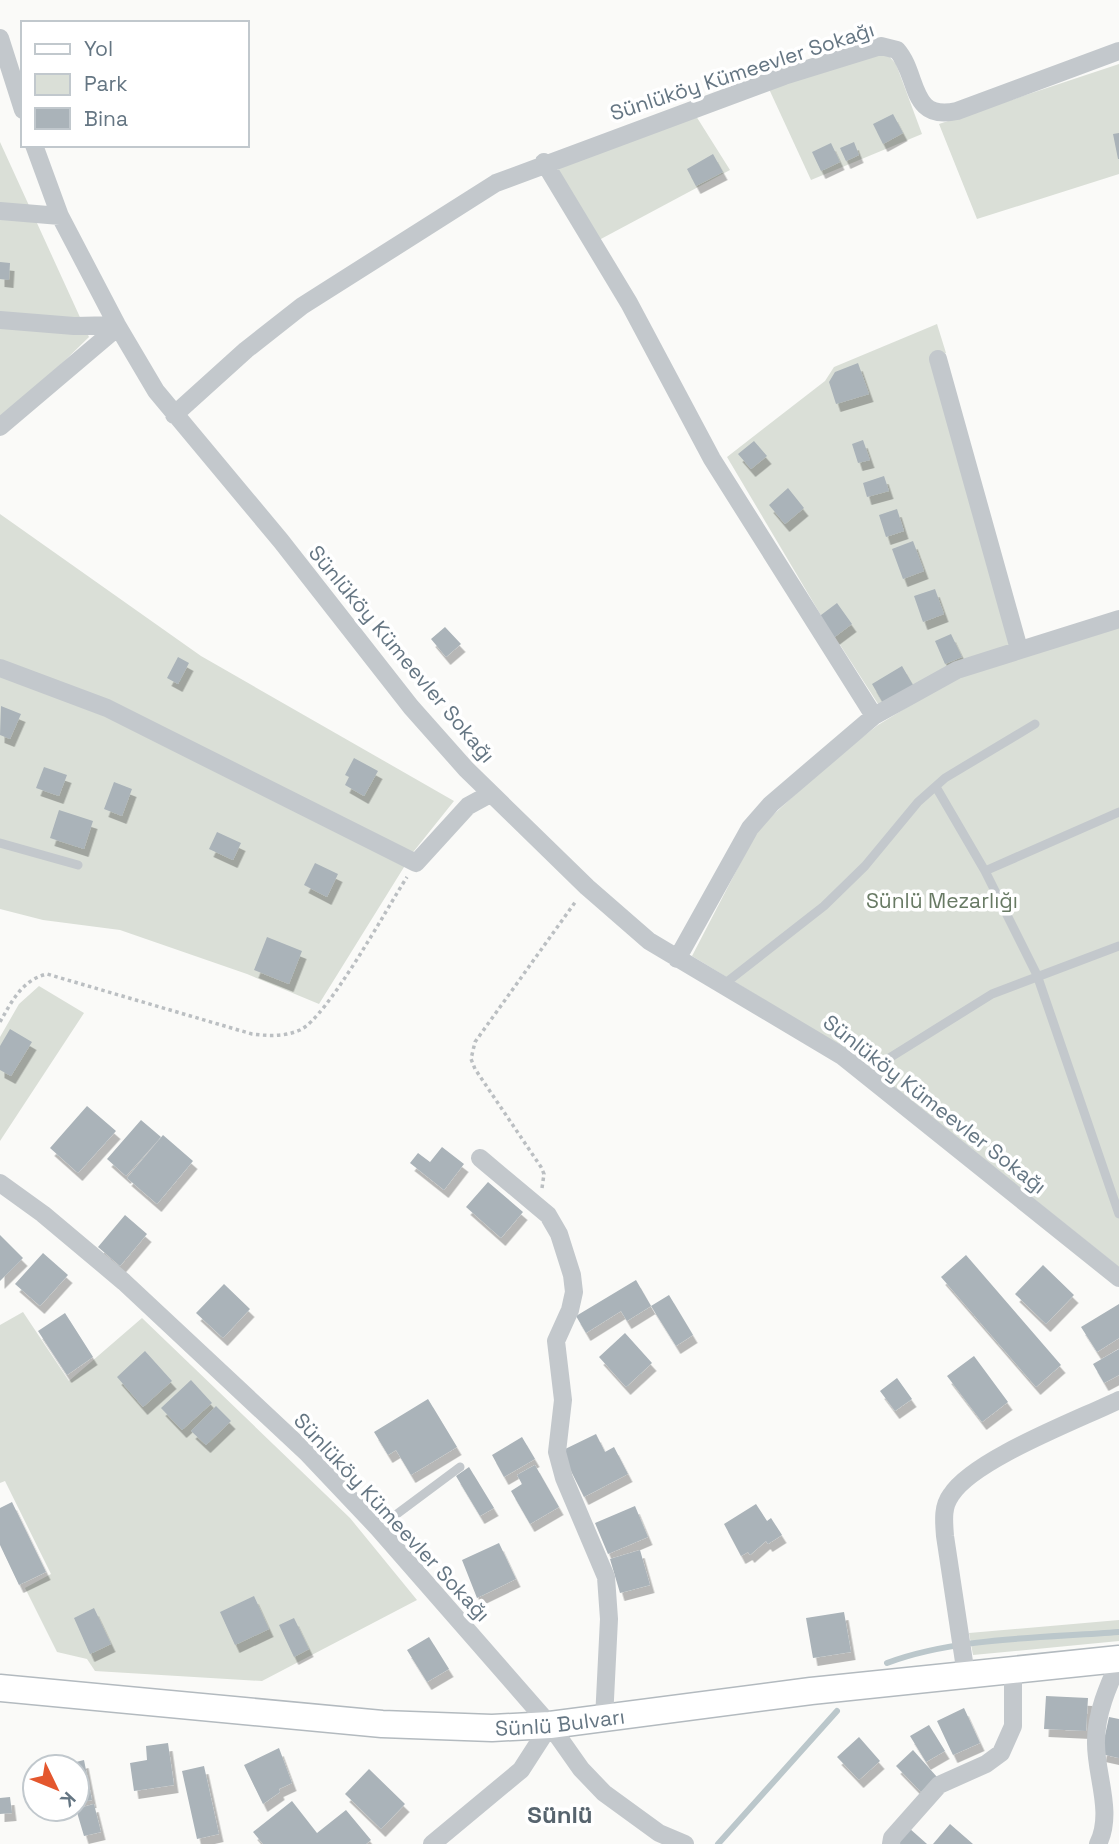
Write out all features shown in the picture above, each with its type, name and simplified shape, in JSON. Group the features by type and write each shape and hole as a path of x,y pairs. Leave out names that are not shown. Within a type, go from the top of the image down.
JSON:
{"main road":[{"name":"Sünlü Bulvarı","path":"0,1688 382,1724 492,1728 550,1725 811,1691 1119,1661"}],"street":[{"path":"0,38 21,104"},
{"name":"Sünlüköy Kümeevler Sokağı","path":"174,415 246,350 302,306 475,194 544,162 784,76 881,46 890,46 902,56 918,98 930,111 941,114 957,111 1119,51"},
{"name":"Sünlüköy Kümeevler Sokağı","path":"35,147 60,216 117,326 174,415 281,541 411,707 490,794 627,923 677,958 842,1056 1119,1278"},
{"path":"544,162 612,272 712,459 874,716"},
{"path":"0,211 60,216"},
{"path":"0,320 117,326"},
{"path":"0,427 117,326"},
{"path":"938,359 1019,649"},
{"path":"677,958 750,828 780,796 874,716 946,675 1019,649 1119,619"},
{"path":"0,668 107,708 416,863 468,806 490,794"},
{"path":"480,1158 538,1204 559,1234 572,1275 570,1310 556,1341 563,1400 557,1452 564,1478 606,1577 609,1619 604,1719"},
{"name":"Sünlüköy Kümeevler Sokağı","path":"0,1183 43,1214 124,1282 308,1454 378,1528 550,1725 581,1769 604,1793 659,1833 685,1844"},
{"path":"966,1675 945,1536 944,1518 951,1494 982,1469 1010,1452 1119,1400"},
{"path":"1098,1844 1105,1818 1096,1742 1098,1722 1119,1661"},
{"path":"889,1842 939,1785 986,1764 1001,1753 1013,1726 1013,1670"},
{"path":"432,1844 521,1770 550,1725"}],"lane":[{"path":"723,985 844,887 936,787 956,771 1035,724"},
{"path":"936,787 985,871 1037,975 1119,1214"},
{"path":"985,871 1119,812"},
{"path":"0,843 78,865"},
{"path":"878,1065 992,995 1037,975 1119,946"},
{"path":"378,1528 460,1467"}],"path":[{"path":"0,1022 24,985 35,977 47,974 252,1034 270,1036 300,1030 311,1023 330,1001 416,863"},
{"path":"538,1204 543,1184 541,1167 475,1069 472,1051 552,931 587,887"}],"green space":[{"path":"879,54 888,55 896,64 922,134 811,180 769,89"},
{"path":"1119,64 1119,174 977,219 939,124"},
{"path":"696,116 730,170 599,240 556,166"},
{"path":"0,142 89,337 0,424"},
{"path":"937,324 946,353 929,358 1011,647 880,707 819,612 727,457 825,381 834,367"},
{"path":"0,514 201,656 454,801 414,851 319,1004 247,974 120,930 43,920 0,909"},
{"name":"Sünlü Mezarlığı","path":"1119,626 1119,1267 852,1053 692,956 758,829 830,762 878,725 950,681"},
{"path":"39,986 84,1013 0,1141 0,1037 19,1004"},
{"path":"23,1312 69,1381 142,1318 350,1518 417,1600 262,1681 95,1671 87,1659 57,1652 25,1588 51,1574 5,1481 0,1483 0,1325"},
{"path":"1119,1620 1119,1641 973,1655 969,1633"}],"building":[{"path":"893,114 903,133 883,144 873,124"},
{"path":"1119,133 1119,159 1118,159 1113,134"},
{"path":"854,142 859,155 846,161 840,148"},
{"path":"831,143 840,162 821,171 812,152"},
{"path":"713,154 723,172 696,186 687,169"},
{"path":"0,262 10,263 9,280 0,279"},
{"path":"858,363 869,394 836,404 829,382 835,372"},
{"path":"863,440 870,460 858,463 852,444"},
{"path":"754,441 767,456 751,469 738,454"},
{"path":"884,476 889,491 867,497 863,483"},
{"path":"788,488 804,508 785,524 769,505"},
{"path":"897,509 904,531 886,537 879,515"},
{"path":"913,541 924,571 903,579 892,549"},
{"path":"935,589 944,614 923,622 914,596"},
{"path":"837,603 852,624 832,639 817,618"},
{"path":"445,627 461,644 446,657 431,639"},
{"path":"951,634 962,657 945,664 935,641"},
{"path":"178,657 189,663 178,684 167,678"},
{"path":"902,666 913,685 883,703 872,684"},
{"path":"1,706 21,714 10,739 0,735"},
{"path":"354,758 378,771 364,796 345,785 349,777 345,775"},
{"path":"44,767 67,775 59,796 36,788"},
{"path":"114,782 132,789 122,816 104,809"},
{"path":"59,810 93,821 84,849 50,838"},
{"path":"217,832 241,843 233,860 209,849"},
{"path":"315,863 338,874 327,897 304,885"},
{"path":"267,937 302,951 289,984 254,970"},
{"path":"10,1029 32,1042 11,1076 0,1070 0,1046"},
{"path":"87,1106 116,1131 78,1173 50,1148"},
{"path":"141,1120 161,1137 126,1176 107,1159"},
{"path":"163,1135 193,1161 157,1204 127,1178"},
{"path":"442,1147 464,1164 444,1190 410,1163 418,1153 430,1162"},
{"path":"488,1182 523,1212 501,1238 466,1207"},
{"path":"125,1215 147,1234 120,1266 98,1247"},
{"path":"0,1235 23,1258 0,1281"},
{"path":"43,1253 68,1275 40,1306 15,1284"},
{"path":"966,1255 1061,1365 1036,1387 941,1277"},
{"path":"1043,1265 1074,1295 1046,1324 1015,1294"},
{"path":"636,1280 651,1306 627,1321 621,1311 586,1333 576,1316"},
{"path":"224,1284 250,1309 223,1338 196,1313"},
{"path":"669,1295 693,1335 676,1346 651,1306"},
{"path":"1119,1304 1119,1338 1097,1352 1081,1327"},
{"path":"65,1313 93,1357 67,1375 38,1331"},
{"path":"625,1333 652,1363 626,1387 599,1357"},
{"path":"1119,1349 1119,1375 1104,1383 1093,1364"},
{"path":"145,1351 172,1381 143,1407 117,1377"},
{"path":"974,1356 1008,1402 982,1422 947,1376"},
{"path":"897,1378 912,1399 895,1411 880,1391"},
{"path":"191,1380 212,1403 182,1430 161,1408"},
{"path":"428,1399 457,1447 411,1475 396,1450 388,1455 374,1432"},
{"path":"216,1406 231,1421 206,1445 191,1431"},
{"path":"596,1434 605,1452 614,1447 628,1474 584,1497 561,1451"},
{"path":"522,1437 535,1459 504,1477 492,1455"},
{"path":"535,1465 559,1507 530,1524 511,1491 522,1484 517,1475"},
{"path":"469,1467 494,1508 480,1516 456,1476"},
{"path":"12,1502 46,1572 19,1585 0,1545 0,1508"},
{"path":"756,1504 767,1521 771,1518 782,1535 768,1544 766,1541 750,1555 748,1552 741,1556 724,1524"},
{"path":"635,1506 648,1537 608,1554 595,1523"},
{"path":"499,1543 516,1579 477,1598 462,1560"},
{"path":"640,1550 650,1585 620,1593 610,1559"},
{"path":"254,1596 269,1629 235,1645 220,1612"},
{"path":"94,1608 111,1644 90,1654 74,1618"},
{"path":"844,1612 851,1652 813,1658 806,1618"},
{"path":"294,1618 309,1649 294,1657 279,1625"},
{"path":"429,1637 449,1669 427,1682 407,1650"},
{"path":"1046,1696 1088,1698 1086,1731 1044,1729"},
{"path":"964,1708 980,1743 953,1755 937,1721"},
{"path":"1109,1717 1119,1719 1119,1758 1101,1754"},
{"path":"929,1725 945,1751 926,1762 910,1736"},
{"path":"859,1737 880,1761 859,1780 837,1757"},
{"path":"168,1743 174,1785 134,1791 130,1763 147,1760 146,1746"},
{"path":"279,1748 292,1783 279,1789 280,1792 263,1804 244,1765"},
{"path":"913,1750 937,1777 921,1792 896,1766"},
{"path":"204,1766 219,1834 197,1839 182,1771"},
{"path":"369,1769 405,1804 381,1829 345,1794"},
{"path":"10,1797 12,1813 0,1814 0,1798"},
{"path":"292,1801 317,1833 346,1810 371,1840 366,1844 263,1844 253,1832"},
{"path":"94,1804 101,1832 84,1836 80,1823 91,1823 91,1805"},
{"path":"950,1824 973,1844 933,1844"},
{"path":"909,1828 927,1844 895,1844"}],"waterway":[{"path":"887,1663 914,1654 971,1643 1119,1632"},
{"path":"718,1844 837,1711"}],"district":[{"name":"Sünlü","path":"560,1814"}]}
